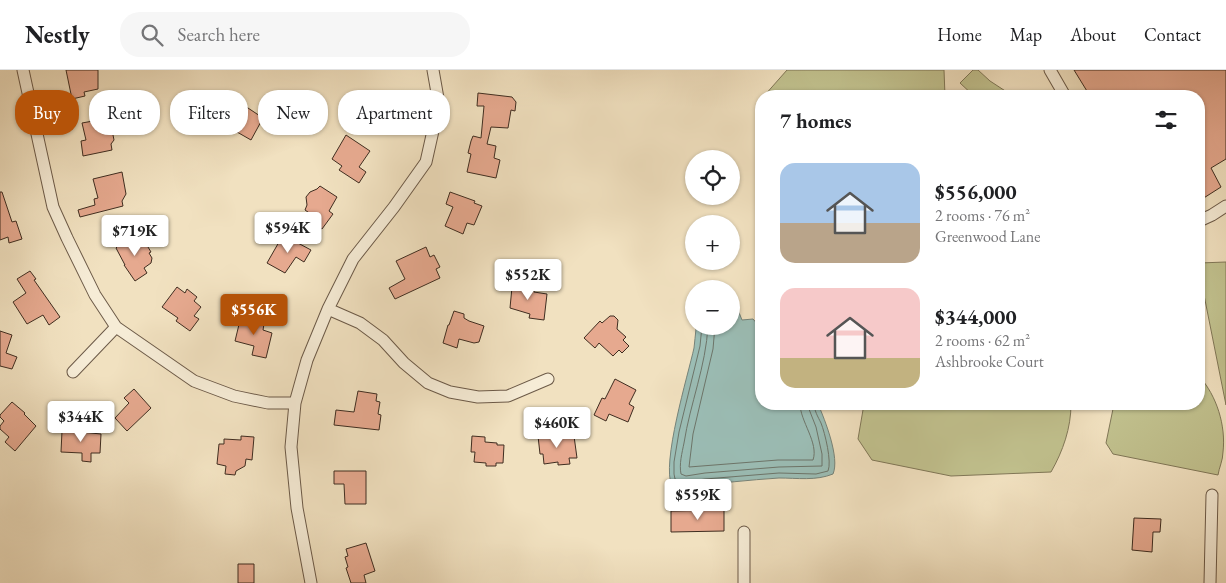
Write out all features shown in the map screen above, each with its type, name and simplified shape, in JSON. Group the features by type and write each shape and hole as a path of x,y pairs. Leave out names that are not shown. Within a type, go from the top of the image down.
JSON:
{"street":[{"path":"23,70 54,207 66,238 95,294 116,327 194,381 234,396 268,403 295,403"},
{"path":"311,583 297,508 291,447 295,403 306,360 328,309 353,259 426,162 439,104 433,70"},
{"path":"1050,70 1062,90"},
{"path":"1205,218 1226,206"},
{"path":"328,309 360,324 383,340 404,363 428,383 450,392 478,398 508,396 548,379"},
{"path":"73,372 116,327"},
{"path":"1210,583 1212,495"},
{"path":"744,532 744,583"}],"green space":[{"path":"787,70 944,70 945,90 769,90"},
{"path":"973,70 978,70 1004,90 968,90 960,83"},
{"path":"1226,262 1226,405 1205,300 1205,263"},
{"path":"1205,384 1219,412 1224,442 1218,475 1113,454 1106,443 1113,410 1205,410"},
{"path":"863,410 1071,410 1066,439 1051,472 951,476 872,460 858,439"}],"water":[{"path":"740,315 742,320 753,319 755,321 755,410 820,410 828,429 835,459 833,474 813,478 779,478 690,487 672,486 670,459 673,440 696,335 740,335"}],"building":[{"path":"66,70 98,70 98,89 84,92 85,96 79,97 79,90 70,90"},
{"path":"1074,70 1226,70 1226,159 1211,168 1221,187 1205,197 1205,90 1086,90"},
{"path":"478,93 512,97 516,102 515,111 511,110 508,128 491,127 487,144 496,146 494,158 500,160 496,178 467,172 471,154 468,153 473,136 481,138 484,106 477,106"},
{"path":"248,108 258,115 258,127 251,140 242,135 248,135"},
{"path":"89,122 89,135 113,135 112,150 83,156 81,141 86,140 82,123"},
{"path":"346,135 370,151 359,167 366,172 359,183 339,170 342,166 332,159"},
{"path":"122,172 126,194 122,201 123,206 80,217 78,210 95,205 94,199 98,198 93,179"},
{"path":"320,186 337,197 329,211 333,214 322,229 311,222 315,217 305,210 307,205 306,197"},
{"path":"0,192 2,192 12,222 16,221 22,239 9,243 8,237 0,240"},
{"path":"450,192 475,201 474,203 482,206 474,225 467,223 463,234 445,226 453,207 446,204"},
{"path":"128,234 134,242 137,240 141,245 145,242 152,258 151,263 144,268 147,273 135,281 124,265 116,248 122,242 120,239"},
{"path":"283,235 311,250 304,262 296,257 285,273 267,263"},
{"path":"426,247 430,257 434,255 440,267 436,269 440,278 395,299 389,288 405,279 396,261"},
{"path":"30,271 36,279 34,280 60,317 49,325 43,315 27,324 13,302 26,293 17,279"},
{"path":"518,279 522,285 531,285 534,292 547,294 544,320 529,318 530,314 510,308 512,287"},
{"path":"177,287 185,293 187,289 197,297 194,301 201,307 194,316 199,319 190,331 176,321 178,318 162,307"},
{"path":"243,308 248,319 264,324 263,330 272,333 266,358 252,355 254,346 235,341"},
{"path":"454,311 464,314 464,318 469,321 484,326 479,342 474,343 459,339 457,348 443,343"},
{"path":"610,316 614,316 618,320 617,329 626,337 623,340 629,346 622,353 619,350 613,356 599,343 595,348 584,338 600,321 602,323"},
{"path":"0,331 12,335 6,353 17,357 12,369 0,366"},
{"path":"615,379 636,390 629,404 634,407 628,422 609,414 606,421 594,415 602,398 605,399"},
{"path":"134,389 151,408 127,431 115,418 129,403 124,398"},
{"path":"358,391 377,394 376,401 380,402 378,414 381,415 379,430 334,425 336,410 354,412"},
{"path":"12,402 36,426 15,451 5,442 9,437 0,429 4,421 0,415"},
{"path":"81,430 81,432 101,434 100,453 91,453 91,462 82,461 82,453 61,452 62,431"},
{"path":"551,435 552,439 574,436 577,458 569,458 570,464 558,465 558,462 544,464 543,454 540,454 538,436"},
{"path":"241,436 254,437 252,460 246,459 245,466 236,471 235,475 225,474 226,466 217,464 219,444 224,444 224,439 241,440"},
{"path":"472,436 485,437 485,442 504,445 503,463 496,463 496,466 486,466 486,463 474,462 475,452 471,452"},
{"path":"334,471 366,471 366,504 345,504 344,484 334,484"},
{"path":"724,510 724,531 671,532 671,511"},
{"path":"1134,518 1161,519 1160,532 1153,532 1152,552 1132,550"},
{"path":"366,543 375,571 364,575 366,583 351,583 346,568 348,567 345,557 348,556 346,549"},
{"path":"238,564 254,564 254,583 238,583"}]}
